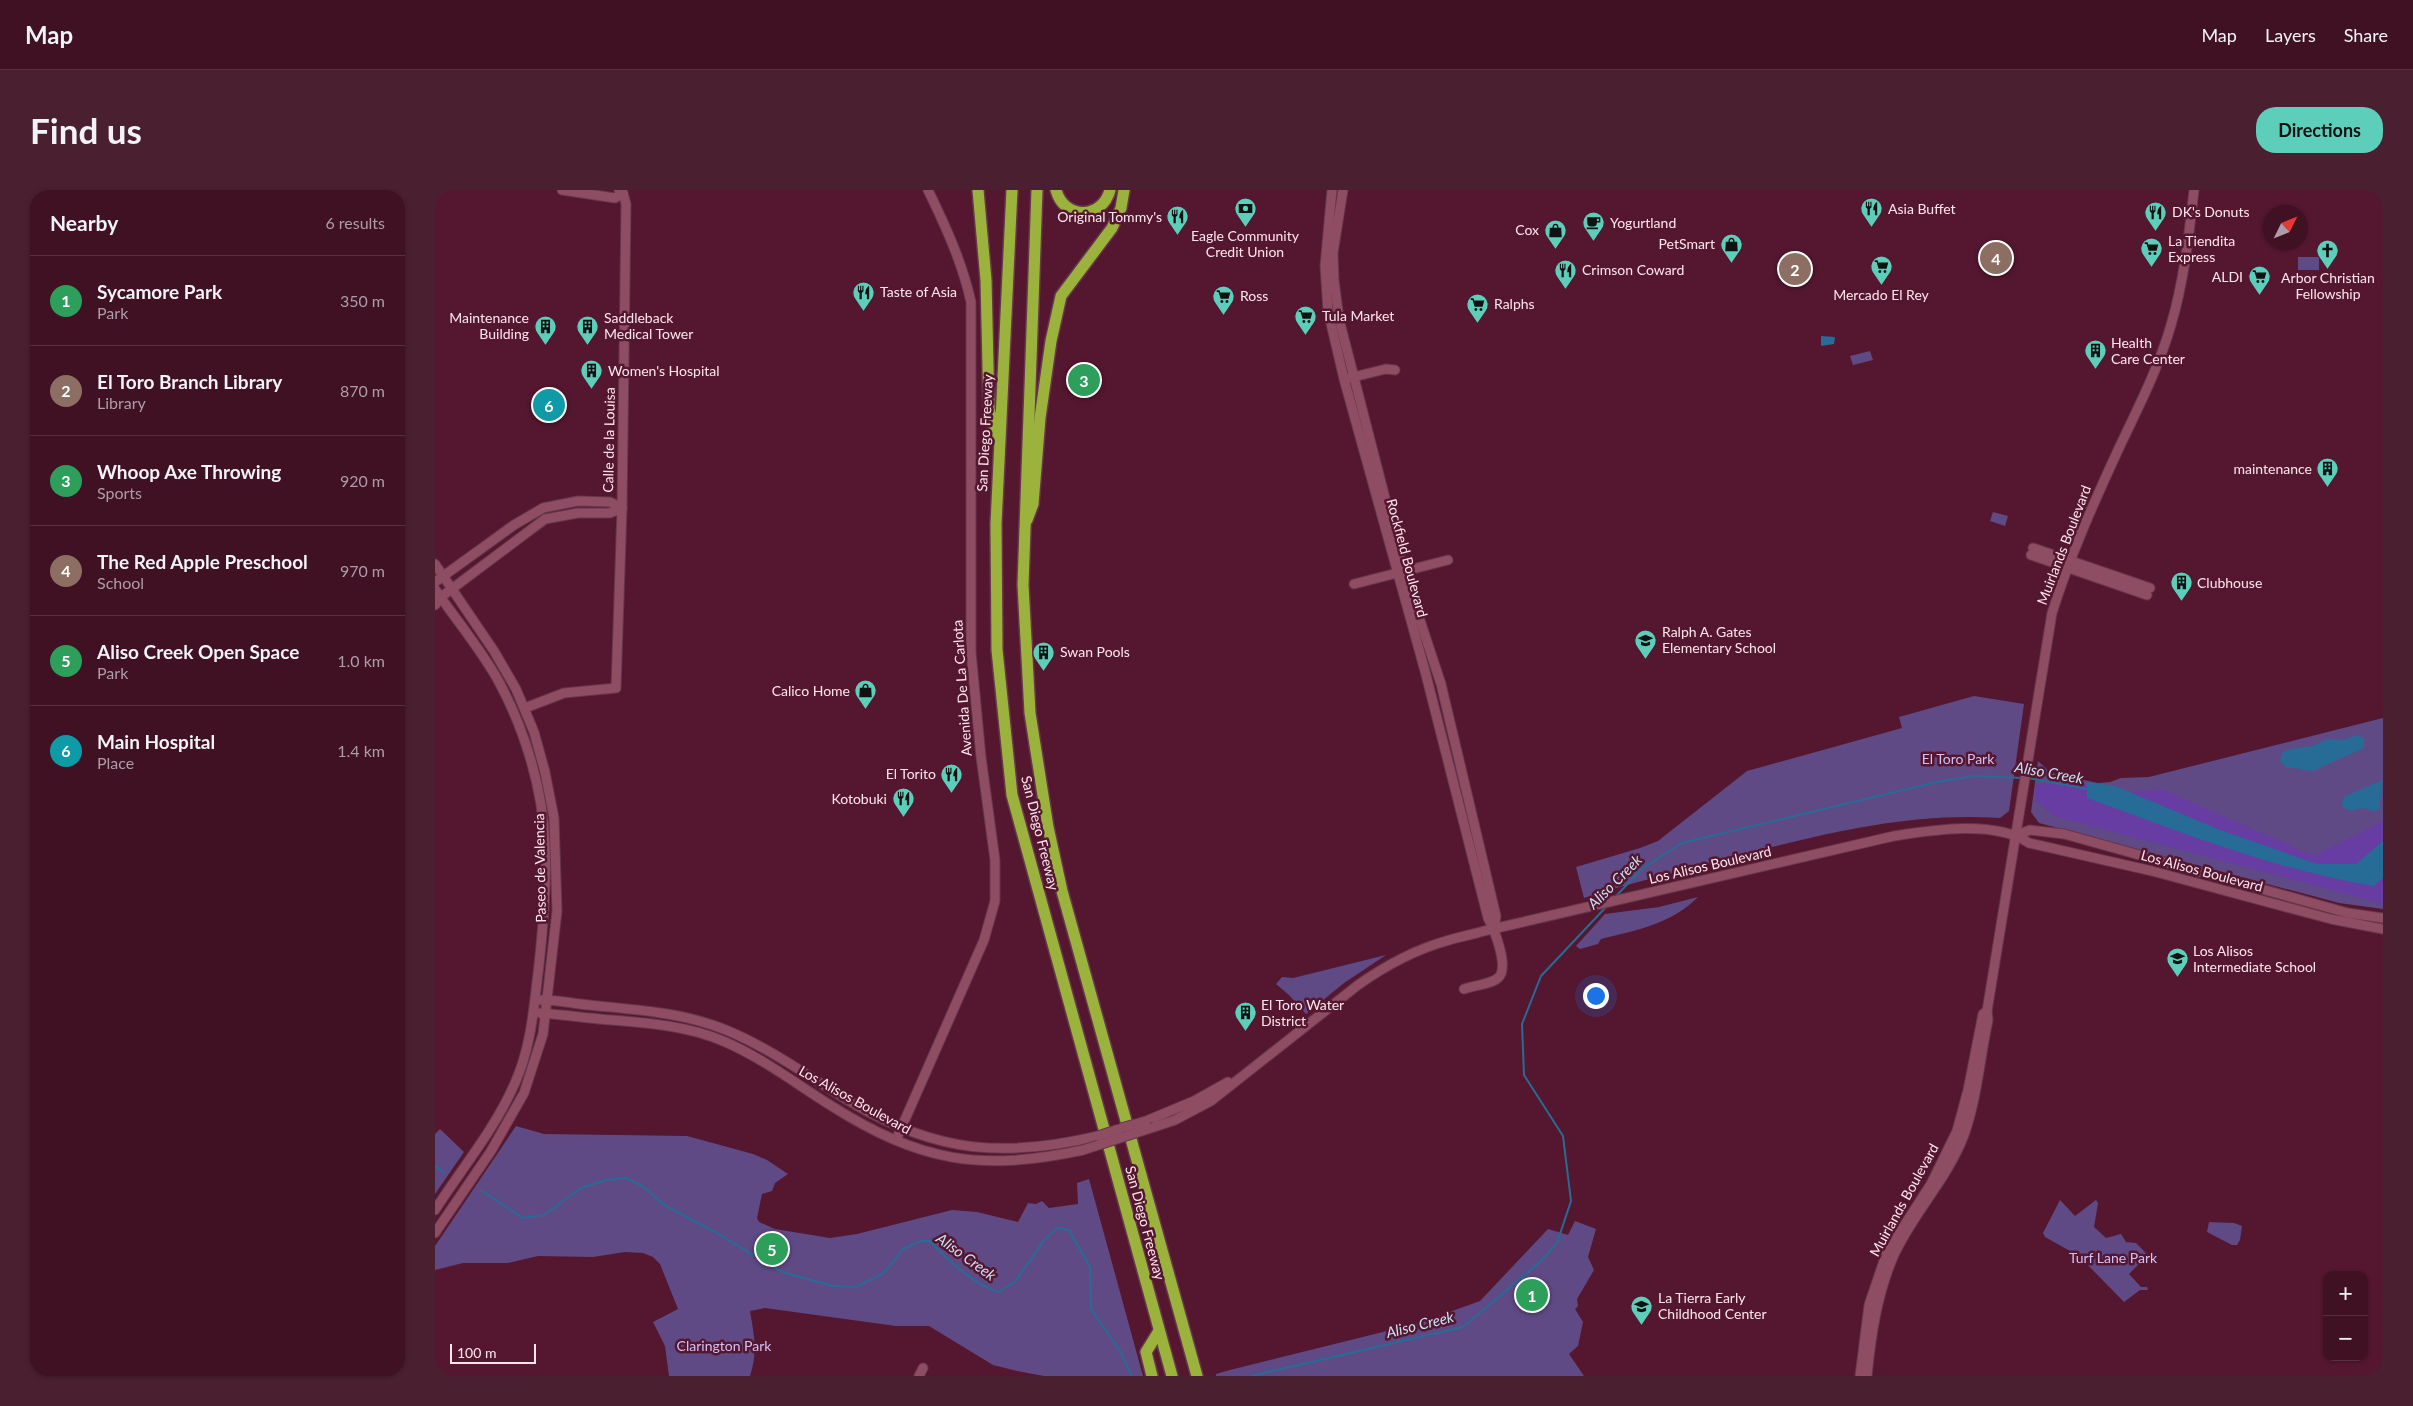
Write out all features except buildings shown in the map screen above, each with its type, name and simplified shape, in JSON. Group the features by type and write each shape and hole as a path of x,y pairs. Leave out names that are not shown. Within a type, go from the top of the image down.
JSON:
{"highway":[{"path":"978,190 986,280 989,409 999,442"},
{"name":"San Diego Freeway","path":"1012,190 996,524 997,650 1012,795 1172,1376"},
{"name":"San Diego Freeway","path":"1037,190 1023,528 1023,585 1030,713 1048,827 1063,891 1197,1376"},
{"path":"1056,190 1063,204 1077,213 1087,214 1097,210 1104,203 1110,190"},
{"path":"1023,528 1033,504 1040,418 1051,341 1061,296 1112,228 1121,208 1124,190"},
{"path":"1152,1376 1146,1352 1159,1331"}],"main road":[{"path":"562,190 615,198 621,192"},
{"name":"Avenida De La Carlota","path":"896,1140 984,940 995,901 996,883 971,652 971,302 965,273 954,244 928,190"},
{"name":"Rockfield Boulevard","path":"1332,190 1327,227 1324,282 1328,311 1344,380 1400,573"},
{"name":"Rockfield Boulevard","path":"1343,190 1335,238 1334,280 1339,319 1400,573 1488,918 1494,929 1503,966 1502,973 1493,981 1464,989"},
{"name":"Muirlands Boulevard","path":"1867,1376 1874,1317 1894,1257 1937,1188 1963,1135 1971,1111 1988,1020 1987,1011 2052,613 2068,564 2088,514 2147,387 2171,325 2189,238 2194,190"},
{"name":"Calle de la Louisa","path":"525,708 564,693 616,688 622,508 626,204 621,192"},
{"path":"1344,380 1387,369 1395,370"},
{"path":"435,582 514,525 543,508 578,501 610,502 622,508"},
{"path":"438,601 545,519 579,512 610,513 622,508"},
{"path":"2032,552 2148,591"},
{"path":"1354,584 1448,560"},
{"name":"Paseo de Valencia","path":"435,564 494,651 525,708 545,772 554,818 557,912 543,1034 523,1094 491,1151 435,1232"},
{"name":"Paseo de Valencia","path":"435,589 438,601 500,683 522,732 534,777 545,844 543,922 534,1013 515,1084 477,1150 435,1210"},
{"name":"Los Alisos Boulevard","path":"534,1013 662,1025 722,1040 758,1058 833,1107 896,1140 944,1157 1009,1162 1050,1157 1083,1150 1175,1120 1211,1101 1349,992 1383,968 1437,944 1894,836 1966,830 2003,831 2017,834 2029,843 2152,871 2331,919 2383,929"},
{"name":"Los Alisos Boulevard","path":"2017,834 2030,830 2064,834 2349,913 2383,918"},
{"name":"Los Alisos Boulevard","path":"535,1000 546,999 649,1010 682,1016 726,1030 764,1047 853,1103 901,1127 945,1142 972,1148 1035,1148 1082,1140 1146,1121 1193,1101 1232,1079 1244,1076"},
{"name":"Muirlands Boulevard","path":"1860,1376 1866,1315 1884,1261 1907,1220 1931,1184 1957,1131 1968,1090 1983,1014 1987,1011"}],"green space":[{"path":"2298,257 2319,257 2319,270 2298,270"},
{"path":"1870,351 1873,360 1853,365 1850,356"},
{"path":"1993,512 2008,516 2005,526 1990,521"},
{"name":"El Toro Park","path":"1974,696 2024,704 2009,811 2000,818 1927,819 1855,828 1783,844 1584,898 1576,867 1658,841 1747,771 1902,728 1899,717"},
{"path":"2383,718 2383,909 2339,903 2039,823 2031,812 2038,761 2051,773 2098,783 2110,782 2121,778 2149,777"},
{"path":"1698,897 1677,914 1653,925 1601,939 1598,944 1580,949 1576,946 1605,914 1659,907"},
{"path":"1386,955 1344,983 1306,1014 1276,984 1282,977 1293,978"},
{"name":"Clarington Park","path":"516,1126 544,1134 687,1136 753,1154 767,1160 788,1174 775,1183 772,1191 762,1194 757,1218 759,1222 775,1229 830,1238 857,1234 952,1210 977,1212 1018,1222 1028,1203 1036,1204 1042,1201 1049,1208 1078,1204 1077,1183 1089,1179 1143,1376 1044,1376 993,1365 929,1326 896,1326 765,1308 750,1311 755,1351 750,1376 669,1376 665,1346 653,1322 678,1309 660,1264 653,1257 643,1253 625,1252 593,1257 538,1256 508,1263 463,1263 435,1270 435,1246"},
{"path":"440,1129 464,1152 435,1194 435,1134"},
{"name":"Turf Lane Park","path":"2060,1200 2075,1216 2096,1200 2098,1203 2094,1227 2106,1238 2121,1234 2126,1242 2136,1243 2148,1255 2129,1274 2141,1287 2147,1287 2148,1290 2140,1290 2124,1302 2079,1256 2045,1237 2043,1233"},
{"path":"1575,1221 1596,1229 1588,1257 1594,1270 1577,1299 1578,1306 1575,1309 1583,1322 1578,1346 1569,1354 1584,1376 1216,1376 1216,1374 1230,1370 1419,1323 1480,1301 1548,1229 1568,1235"},
{"path":"2209,1222 2234,1223 2242,1226 2240,1240 2237,1245 2232,1245 2207,1232"}],"shaded area":[{"path":"2081,783 2117,794 2161,789 2314,856 2383,821 2383,904 2054,816 2035,800 2037,784"}],"water":[{"path":"1821,336 1835,337 1834,344 1821,346"},
{"path":"2358,735 2364,738 2364,748 2313,771 2286,767 2280,761 2282,753 2290,749 2313,746 2327,739 2343,740"},
{"path":"2383,780 2379,810 2374,811 2363,808 2350,811 2343,808 2342,802 2345,796"},
{"path":"2087,782 2115,786 2220,830 2317,864 2356,864 2383,841 2383,878 2374,886 2301,870 2229,849 2087,798"}],"waterway":[{"name":"Aliso Creek","path":"1615,897 1642,869 1682,843 1937,782 1974,776 2023,778"},
{"name":"Aliso Creek","path":"2028,778 2087,789"},
{"name":"Aliso Creek","path":"1251,1376 1463,1327 1540,1262 1557,1243 1571,1201 1563,1136 1524,1075 1522,1024 1541,976 1607,906"},
{"name":"Aliso Creek","path":"435,1166 445,1173"},
{"name":"Aliso Creek","path":"482,1191 523,1218 544,1215 581,1188 606,1180 626,1178 644,1187 664,1205 715,1232 782,1272 833,1286 856,1287 884,1273 903,1249 921,1241 930,1241 961,1271 980,1284 998,1292 1015,1282 1045,1239 1058,1228 1069,1230 1090,1267 1091,1309 1120,1351 1132,1376"}],"place":[{"name":"Eagle Community Credit Union","path":"1245,227"},
{"name":"Asia Buffet","path":"1872,228"},
{"name":"DK's Donuts","path":"2156,231"},
{"name":"Original Tommy's","path":"1178,236"},
{"name":"Yogurtland","path":"1594,242"},
{"name":"Cox","path":"1555,249"},
{"name":"The Red Apple Preschool","path":"1996,258"},
{"name":"PetSmart","path":"1731,263"},
{"name":"La Tiendita Express","path":"2152,268"},
{"name":"El Toro Branch Library","path":"1795,269"},
{"name":"Arbor Christian Fellowship","path":"2328,269"},
{"name":"Mercado El Rey","path":"1881,286"},
{"name":"Crimson Coward","path":"1566,289"},
{"name":"ALDI","path":"2259,296"},
{"name":"Taste of Asia","path":"864,311"},
{"name":"Ross","path":"1224,315"},
{"name":"Ralphs","path":"1478,323"},
{"name":"Tula Market","path":"1306,335"},
{"name":"Maintenance Building","path":"545,345"},
{"name":"Saddleback Medical Tower","path":"588,345"},
{"name":"Health Care Center","path":"2095,370"},
{"name":"Whoop Axe Throwing","path":"1084,380"},
{"name":"Women's Hospital","path":"592,390"},
{"name":"Main Hospital","path":"549,405"},
{"name":"maintenance","path":"2328,488"},
{"name":"Clubhouse","path":"2181,602"},
{"name":"Ralph A. Gates Elementary School","path":"1646,659"},
{"name":"Swan Pools","path":"1044,671"},
{"name":"Calico Home","path":"866,710"},
{"name":"El Torito","path":"952,793"},
{"name":"Kotobuki","path":"903,818"},
{"name":"Los Alisos Intermediate School","path":"2177,978"},
{"name":"El Toro Water District","path":"1245,1032"},
{"name":"Aliso Creek Open Space","path":"772,1249"},
{"name":"Sycamore Park","path":"1532,1295"},
{"name":"La Tierra Early Childhood Center","path":"1642,1325"}]}
